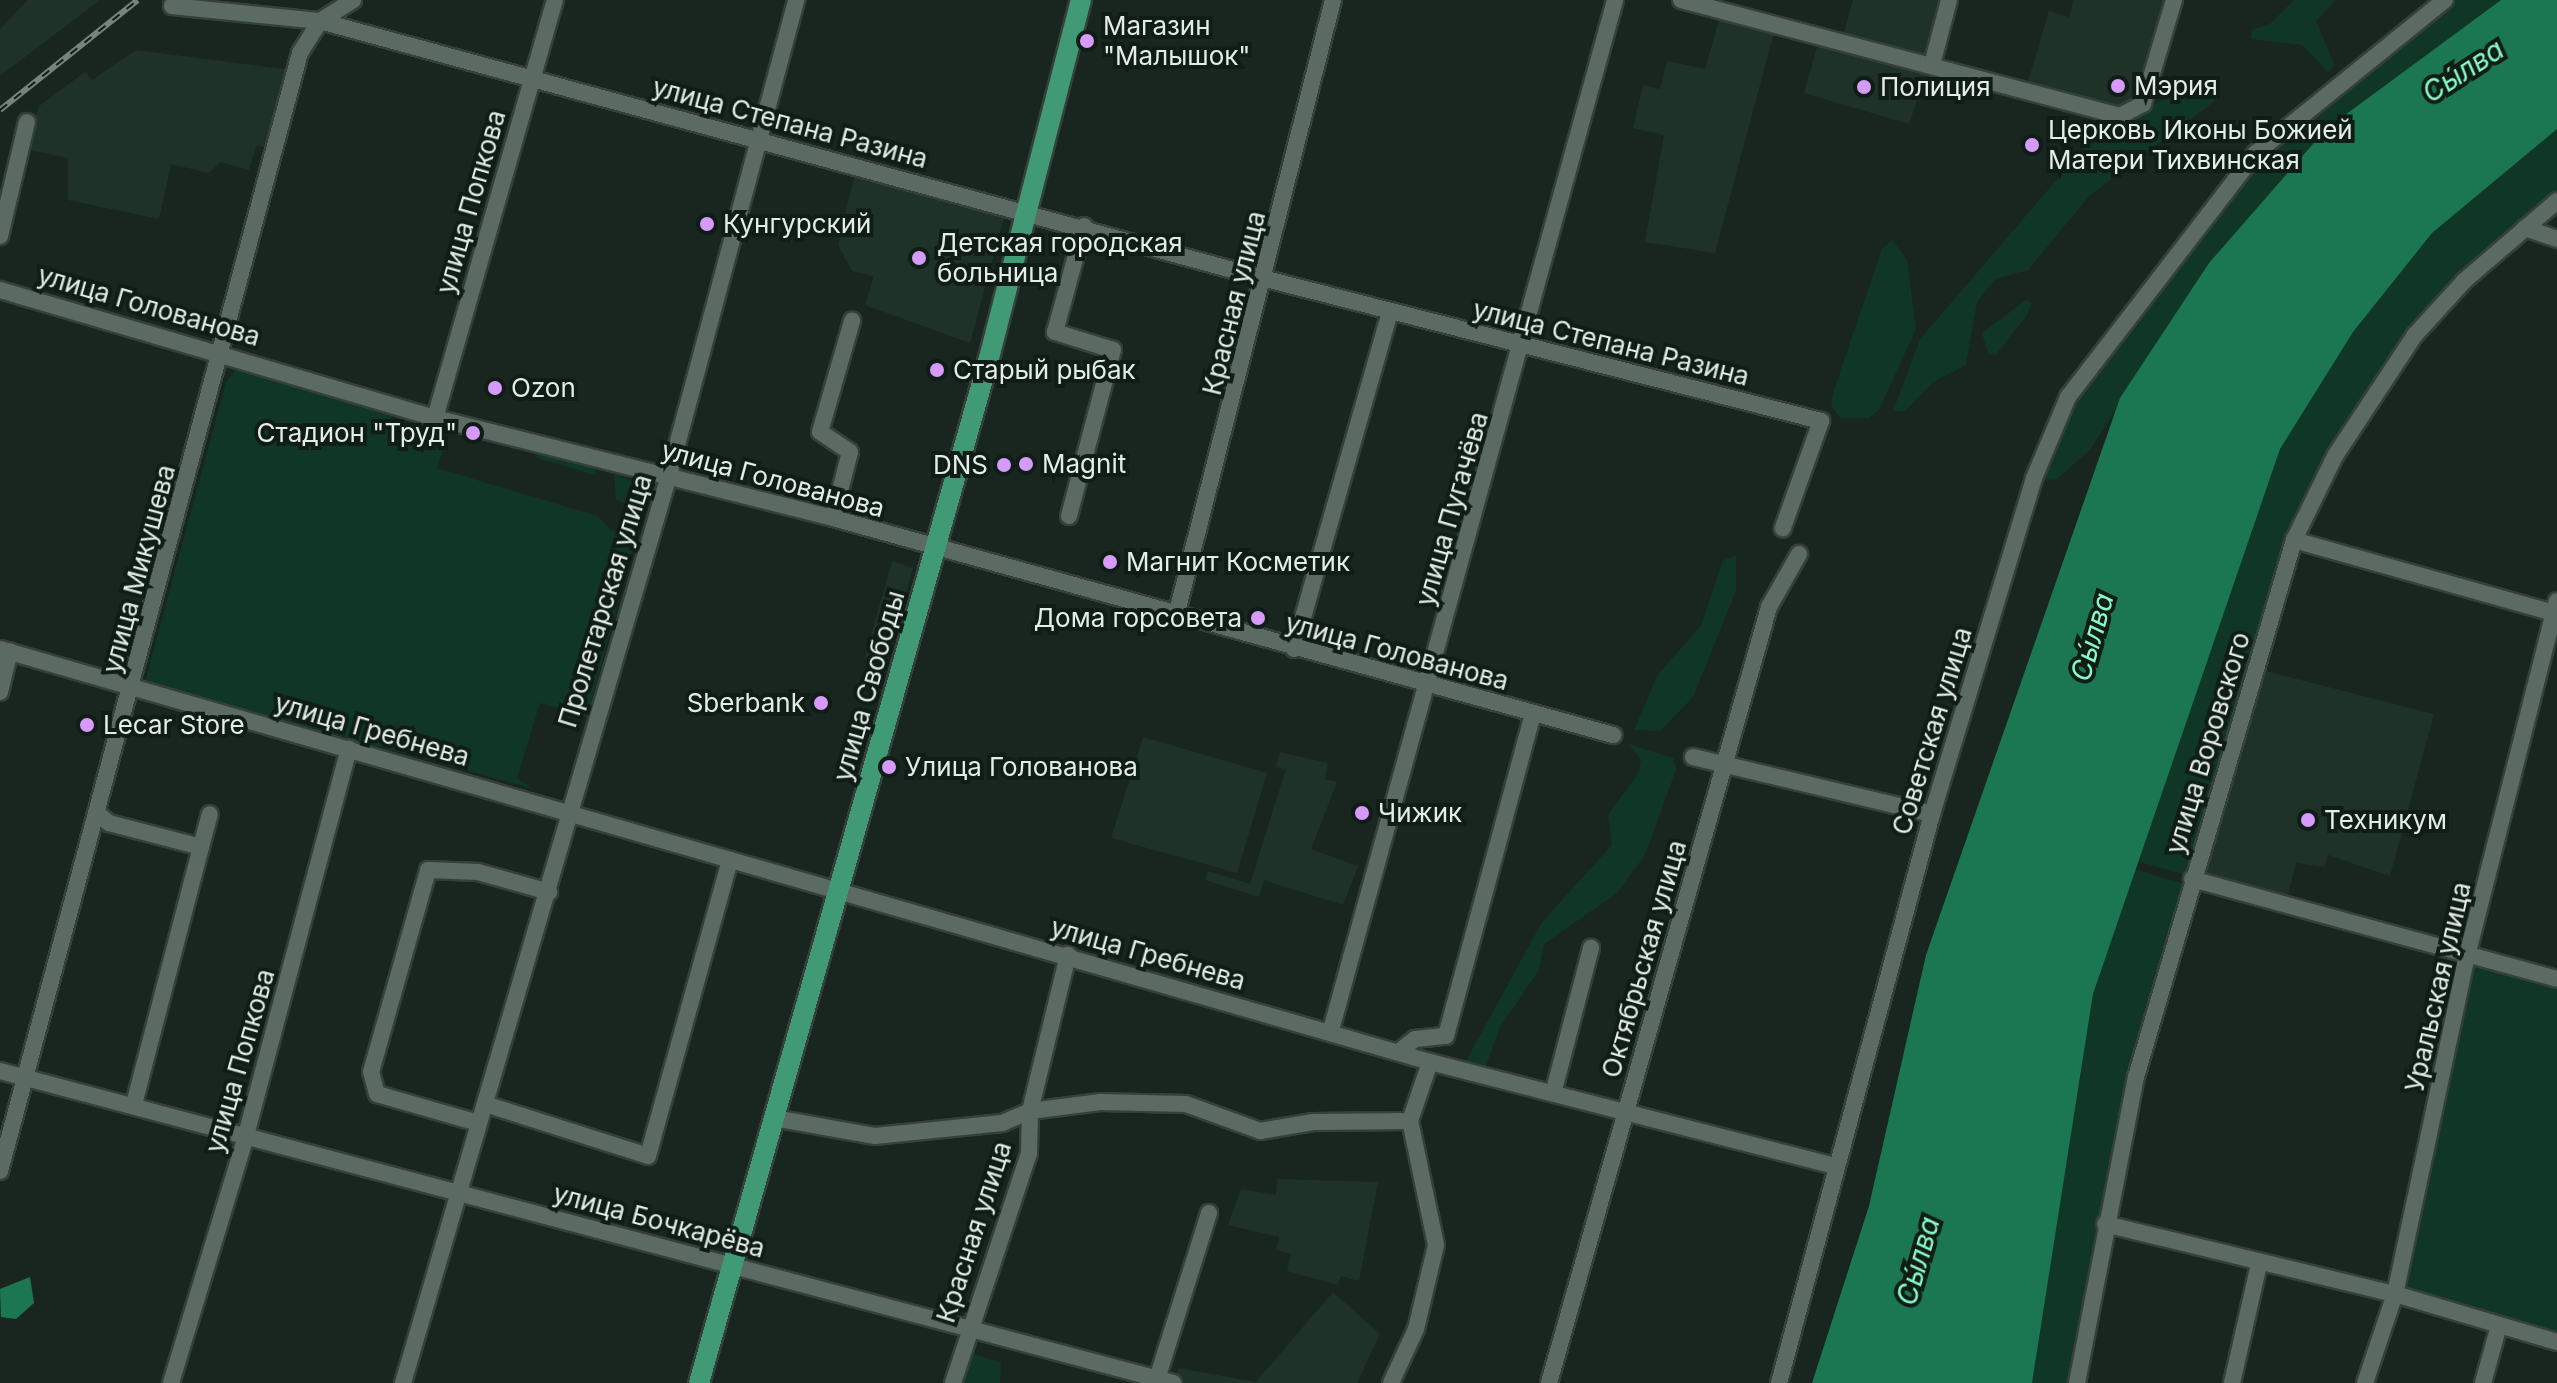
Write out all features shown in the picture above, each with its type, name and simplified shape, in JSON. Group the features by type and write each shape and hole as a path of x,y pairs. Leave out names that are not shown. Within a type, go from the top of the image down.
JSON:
{"main road":[{"name":"улица Свободы","path":"699,1383 1029,211 1081,0"}],"street":[{"name":"улица Микушева","path":"0,1171 224,350 300,53 320,21 353,0"},
{"name":"улица Попкова","path":"435,418 555,0"},
{"name":"Пролетарская улица","path":"403,1383 454,1193 485,1104 549,892 566,810 669,475 796,0"},
{"name":"Красная улица","path":"1176,616 1266,279 1333,0"},
{"name":"улица Пугачёва","path":"1331,1030 1524,345 1615,0"},
{"path":"1681,0 1933,61 2088,112 2120,116 2143,104 2174,0"},
{"path":"1933,61 1949,0"},
{"name":"Советская улица","path":"1779,1383 1932,814 2034,478 2068,397 2256,153 2445,0"},
{"name":"улица Степана Разина","path":"172,6 320,21 530,80 1029,211 1266,279 1821,421 1783,528"},
{"path":"0,236 27,122"},
{"name":"улица Воровского","path":"2077,1383 2105,1224 2136,1077 2294,540 2335,456 2414,336 2557,201"},
{"path":"1069,516 1113,350 1055,332 1084,226"},
{"path":"2525,228 2557,239"},
{"name":"улица Голованова","path":"0,290 224,350 435,418 833,518 1426,688 1613,735"},
{"path":"1294,649 1390,311"},
{"path":"833,518 850,452 820,432 852,321"},
{"path":"2294,540 2556,609"},
{"name":"Октябрьская улица","path":"1549,1383 1769,607 1799,554"},
{"name":"Уральская улица","path":"2365,1383 2395,1294 2467,956 2556,609"},
{"path":"0,692 5,650"},
{"name":"улица Гребнева","path":"5,650 133,684 838,892 1401,1050 1430,1062 1627,1108 1836,1166"},
{"name":"улица Голованова","path":"1401,1050 1415,1039 1446,1036 1533,714"},
{"name":"улица Попкова","path":"171,1383 245,1139 349,749"},
{"path":"1693,757 1932,814"},
{"path":"97,813 109,823 201,847"},
{"path":"134,1105 210,814"},
{"path":"485,1104 648,1156 730,860"},
{"path":"478,1123 377,1094 371,1072 428,870 478,872 549,892"},
{"path":"2192,879 2557,979"},
{"path":"1554,1090 1591,948"},
{"name":"Красная улица","path":"953,1383 967,1332 1029,1153 1030,1111 1068,955"},
{"path":"1391,1383 1416,1329 1436,1245 1410,1121 1430,1062"},
{"name":"улица Бочкарёва","path":"0,1071 134,1105 245,1139 733,1265 967,1332 1165,1381"},
{"path":"774,1118 875,1136 1002,1123 1030,1111 1100,1102 1186,1104 1260,1131 1313,1122 1410,1121"},
{"path":"1165,1381 1209,1213"},
{"path":"2105,1224 2259,1264 2395,1294 2498,1329 2557,1342"},
{"path":"2232,1383 2259,1264"},
{"path":"2483,1383 2498,1329"}],"shaded area":[{"path":"28,0 100,0 0,76 0,29"},
{"path":"1853,0 1945,0 1930,57 1843,37"},
{"path":"2074,0 2171,0 2140,103 2120,114 2027,85 2049,11 2069,17"},
{"path":"2294,0 2336,0 2316,21 2335,66 2328,72 2302,45 2251,39 2252,29 2269,25"},
{"path":"2456,0 2501,0 2326,129 2209,263 2090,450 2055,480 2041,479 2078,389 2261,156"},
{"path":"1720,17 1775,29 1715,253 1645,242 1664,135 1633,128 1643,85 1660,89 1667,61 1705,69"},
{"path":"1819,40 1929,66 1909,124 1804,93"},
{"path":"136,50 291,70 270,147 256,146 249,170 220,162 209,173 171,164 159,219 68,200 68,158 26,149 39,106 85,72 92,80"},
{"path":"2204,89 2214,92 2215,101 2089,196 2028,270 1995,279 1977,302 1966,365 1933,382 1905,411 1893,411 1920,339 2078,155 2102,132 2159,101"},
{"path":"2557,129 2557,196 2469,268 2327,463 2191,876 2136,861 2280,449 2353,332 2432,233"},
{"name":"Детская городская больница","path":"854,177 1005,214 970,343 865,305 874,276 852,271 838,245"},
{"path":"1892,240 1907,260 1916,329 1879,410 1869,418 1840,418 1831,405 1833,393 1882,249"},
{"path":"2026,300 2032,303 2027,315 1995,356 1988,354 1982,333"},
{"path":"238,367 390,406 392,419 425,450 444,447 437,468 597,516 611,530 636,537 587,717 540,703 517,778 534,789 145,682 226,382"},
{"path":"537,453 596,468 595,475 536,458"},
{"path":"614,474 656,489 652,500 630,493 627,504 616,499"},
{"path":"1736,556 1736,591 1693,697 1660,731 1634,730 1658,674 1701,626 1723,560"},
{"path":"892,561 913,568 886,664 865,657"},
{"name":"Техникум","path":"2258,669 2434,714 2390,876 2328,855 2324,867 2296,863 2286,903 2195,877"},
{"path":"1143,737 1267,773 1237,873 1111,838"},
{"path":"1628,744 1673,758 1676,770 1645,855 1617,893 1544,944 1539,970 1500,1027 1486,1066 1466,1061 1542,922 1612,845 1608,815 1639,772 1641,759"},
{"path":"1280,752 1328,763 1325,779 1337,782 1311,849 1358,866 1343,905 1264,880 1259,897 1205,880 1208,871 1250,884 1286,769 1276,767"},
{"path":"2134,869 2187,885 2097,1237 2073,1383 2032,1383 2093,994"},
{"path":"2470,962 2557,988 2557,1335 2401,1291"},
{"path":"1277,1179 1378,1182 1359,1281 1341,1276 1338,1285 1287,1271 1291,1254 1276,1250 1279,1237 1228,1225 1241,1189 1276,1195"},
{"path":"1333,1292 1380,1334 1357,1383 1175,1383 1178,1368 1256,1382"},
{"path":"971,1353 1001,1363 1000,1383 963,1383"}],"water":[{"name":"Сы́лва","path":"2501,0 2557,0 2557,129 2432,233 2353,332 2280,449 2093,994 2032,1383 1812,1383 1869,1206 1926,955 2120,398 2209,263 2326,129"},
{"path":"30,1277 34,1303 16,1319 1,1317 0,1289"}],"railway":[{"path":"0,110 138,0"}],"place":[{"name":"Магазин \"Малышок\"","path":"1087,41"},
{"name":"Мэрия","path":"2118,86"},
{"name":"Полиция","path":"1864,87"},
{"name":"Церковь Иконы Божией Матери Тихвинская","path":"2032,145"},
{"name":"Кунгурский","path":"707,224"},
{"name":"Детская городская больница","path":"919,258"},
{"name":"Старый рыбак","path":"937,370"},
{"name":"Ozon","path":"495,388"},
{"name":"Стадион \"Труд\"","path":"473,433"},
{"name":"Magnit","path":"1026,464"},
{"name":"DNS","path":"1004,465"},
{"name":"Магнит Косметик","path":"1110,562"},
{"name":"Дома горсовета","path":"1258,618"},
{"name":"Sberbank","path":"821,703"},
{"name":"Lecar Store","path":"87,725"},
{"name":"Улица Голованова","path":"889,767"},
{"name":"Чижик","path":"1362,813"},
{"name":"Техникум","path":"2308,820"}]}
